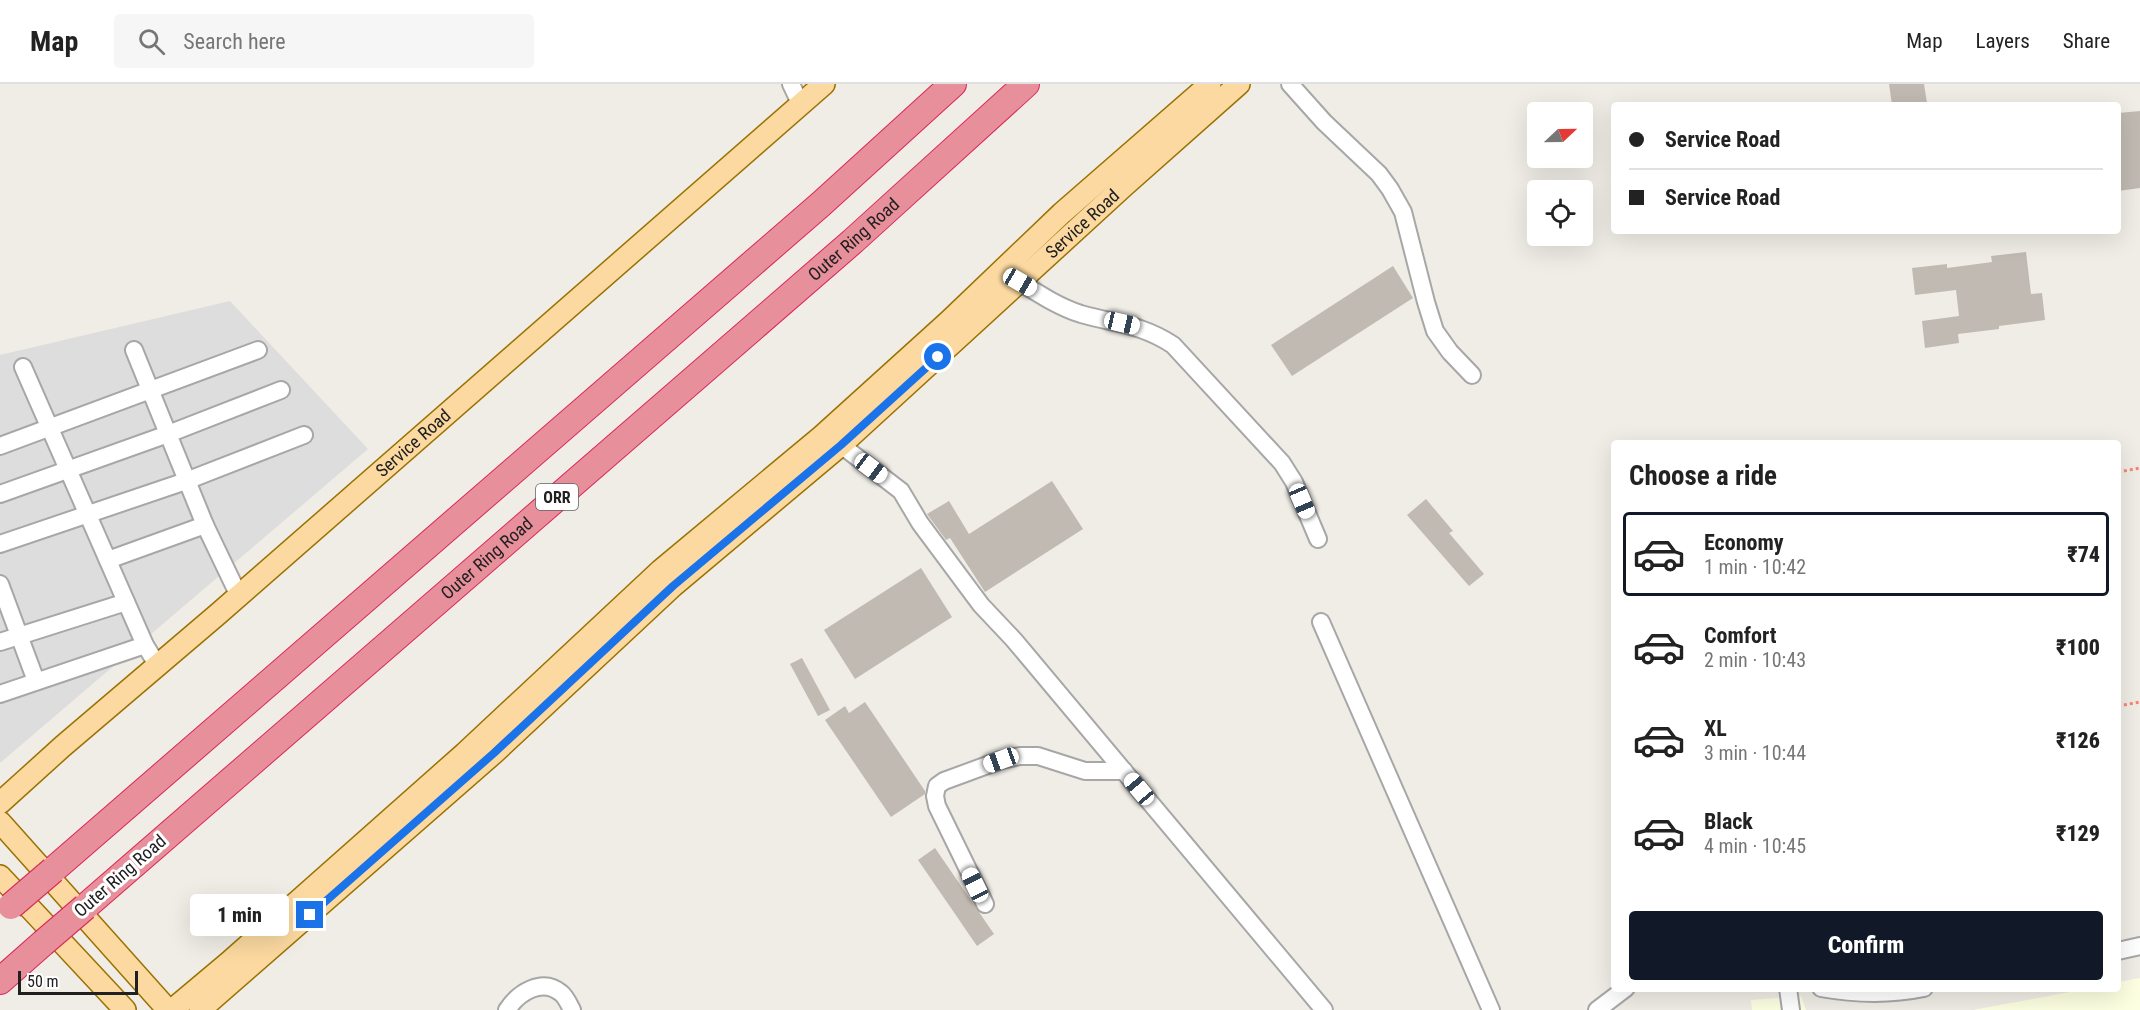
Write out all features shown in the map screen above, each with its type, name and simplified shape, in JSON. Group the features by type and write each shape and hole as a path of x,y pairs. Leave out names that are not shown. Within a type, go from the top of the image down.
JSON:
{"highway":[{"name":"ORR","path":"6,911 812,212 953,84"},
{"name":"Outer Ring Road","path":"0,981 853,241 1026,84"}],"main road":[{"name":"Service Road","path":"0,802 824,84"},
{"path":"0,822 170,1010 228,963 465,753 661,570 822,436 973,299 1062,213 1210,84"},
{"name":"Service Road","path":"200,1010 467,777 673,586 841,445 1239,84"},
{"path":"0,876 125,1010"}],"street":[{"path":"791,84 801,105"},
{"path":"1290,84 1324,122 1379,174 1390,189 1402,212 1435,332 1472,375"},
{"path":"1020,282 1062,307 1081,314 1141,328 1173,345 1282,463 1294,482 1318,539"},
{"path":"134,350 186,481 239,596"},
{"path":"0,446 258,350"},
{"path":"22,367 145,645 158,666"},
{"path":"0,494 168,434 281,390"},
{"path":"0,544 186,481 304,435"},
{"path":"841,445 901,491 920,524 981,605 1014,640 1324,1010"},
{"path":"108,560 205,525"},
{"path":"1,589 36,681"},
{"path":"0,642 126,602"},
{"path":"1321,622 1491,1010"},
{"path":"0,694 145,645"},
{"path":"985,904 937,806 935,796 937,786 944,781 982,767 1020,756 1038,756 1085,771 1124,771"},
{"path":"2121,950 2140,946"},
{"path":"507,1010 522,993 535,988 549,987 560,992 572,1010"},
{"path":"1597,1010 1621,992"},
{"path":"1789,992 1791,1010"},
{"path":"1861,992 1881,994 1906,992"}],"path":[{"path":"2121,471 2140,468"},
{"path":"2121,705 2140,702"}],"shaded area":[{"path":"230,301 368,449 0,763 0,355"},
{"path":"2140,978 2140,1010 1973,1010 2070,992 2121,992 2121,981"},
{"path":"1801,996 1806,1010 1752,1010 1751,1000"}],"building":[{"path":"1889,84 1924,84 1927,102 1892,102"},
{"path":"2140,111 2140,188 2121,191 2121,113"},
{"path":"2026,252 2031,294 2042,293 2045,320 1958,334 1959,343 1925,348 1922,321 1959,316 1956,290 1915,295 1912,268 1947,264 1947,268 1992,262 1991,256"},
{"path":"1393,266 1413,298 1292,376 1271,345"},
{"path":"1052,481 1083,529 985,592 950,538 946,540 927,514 949,501 969,534"},
{"path":"1426,499 1453,531 1449,533 1484,574 1469,586 1407,515"},
{"path":"921,568 952,617 855,679 824,630"},
{"path":"802,658 830,710 818,716 790,664"},
{"path":"865,702 925,791 925,794 891,817 825,720 845,706 849,713"},
{"path":"935,848 994,934 977,946 918,860"}],"route":[{"path":"310,915 494,753 608,648 639,616 841,445 938,357"}]}
